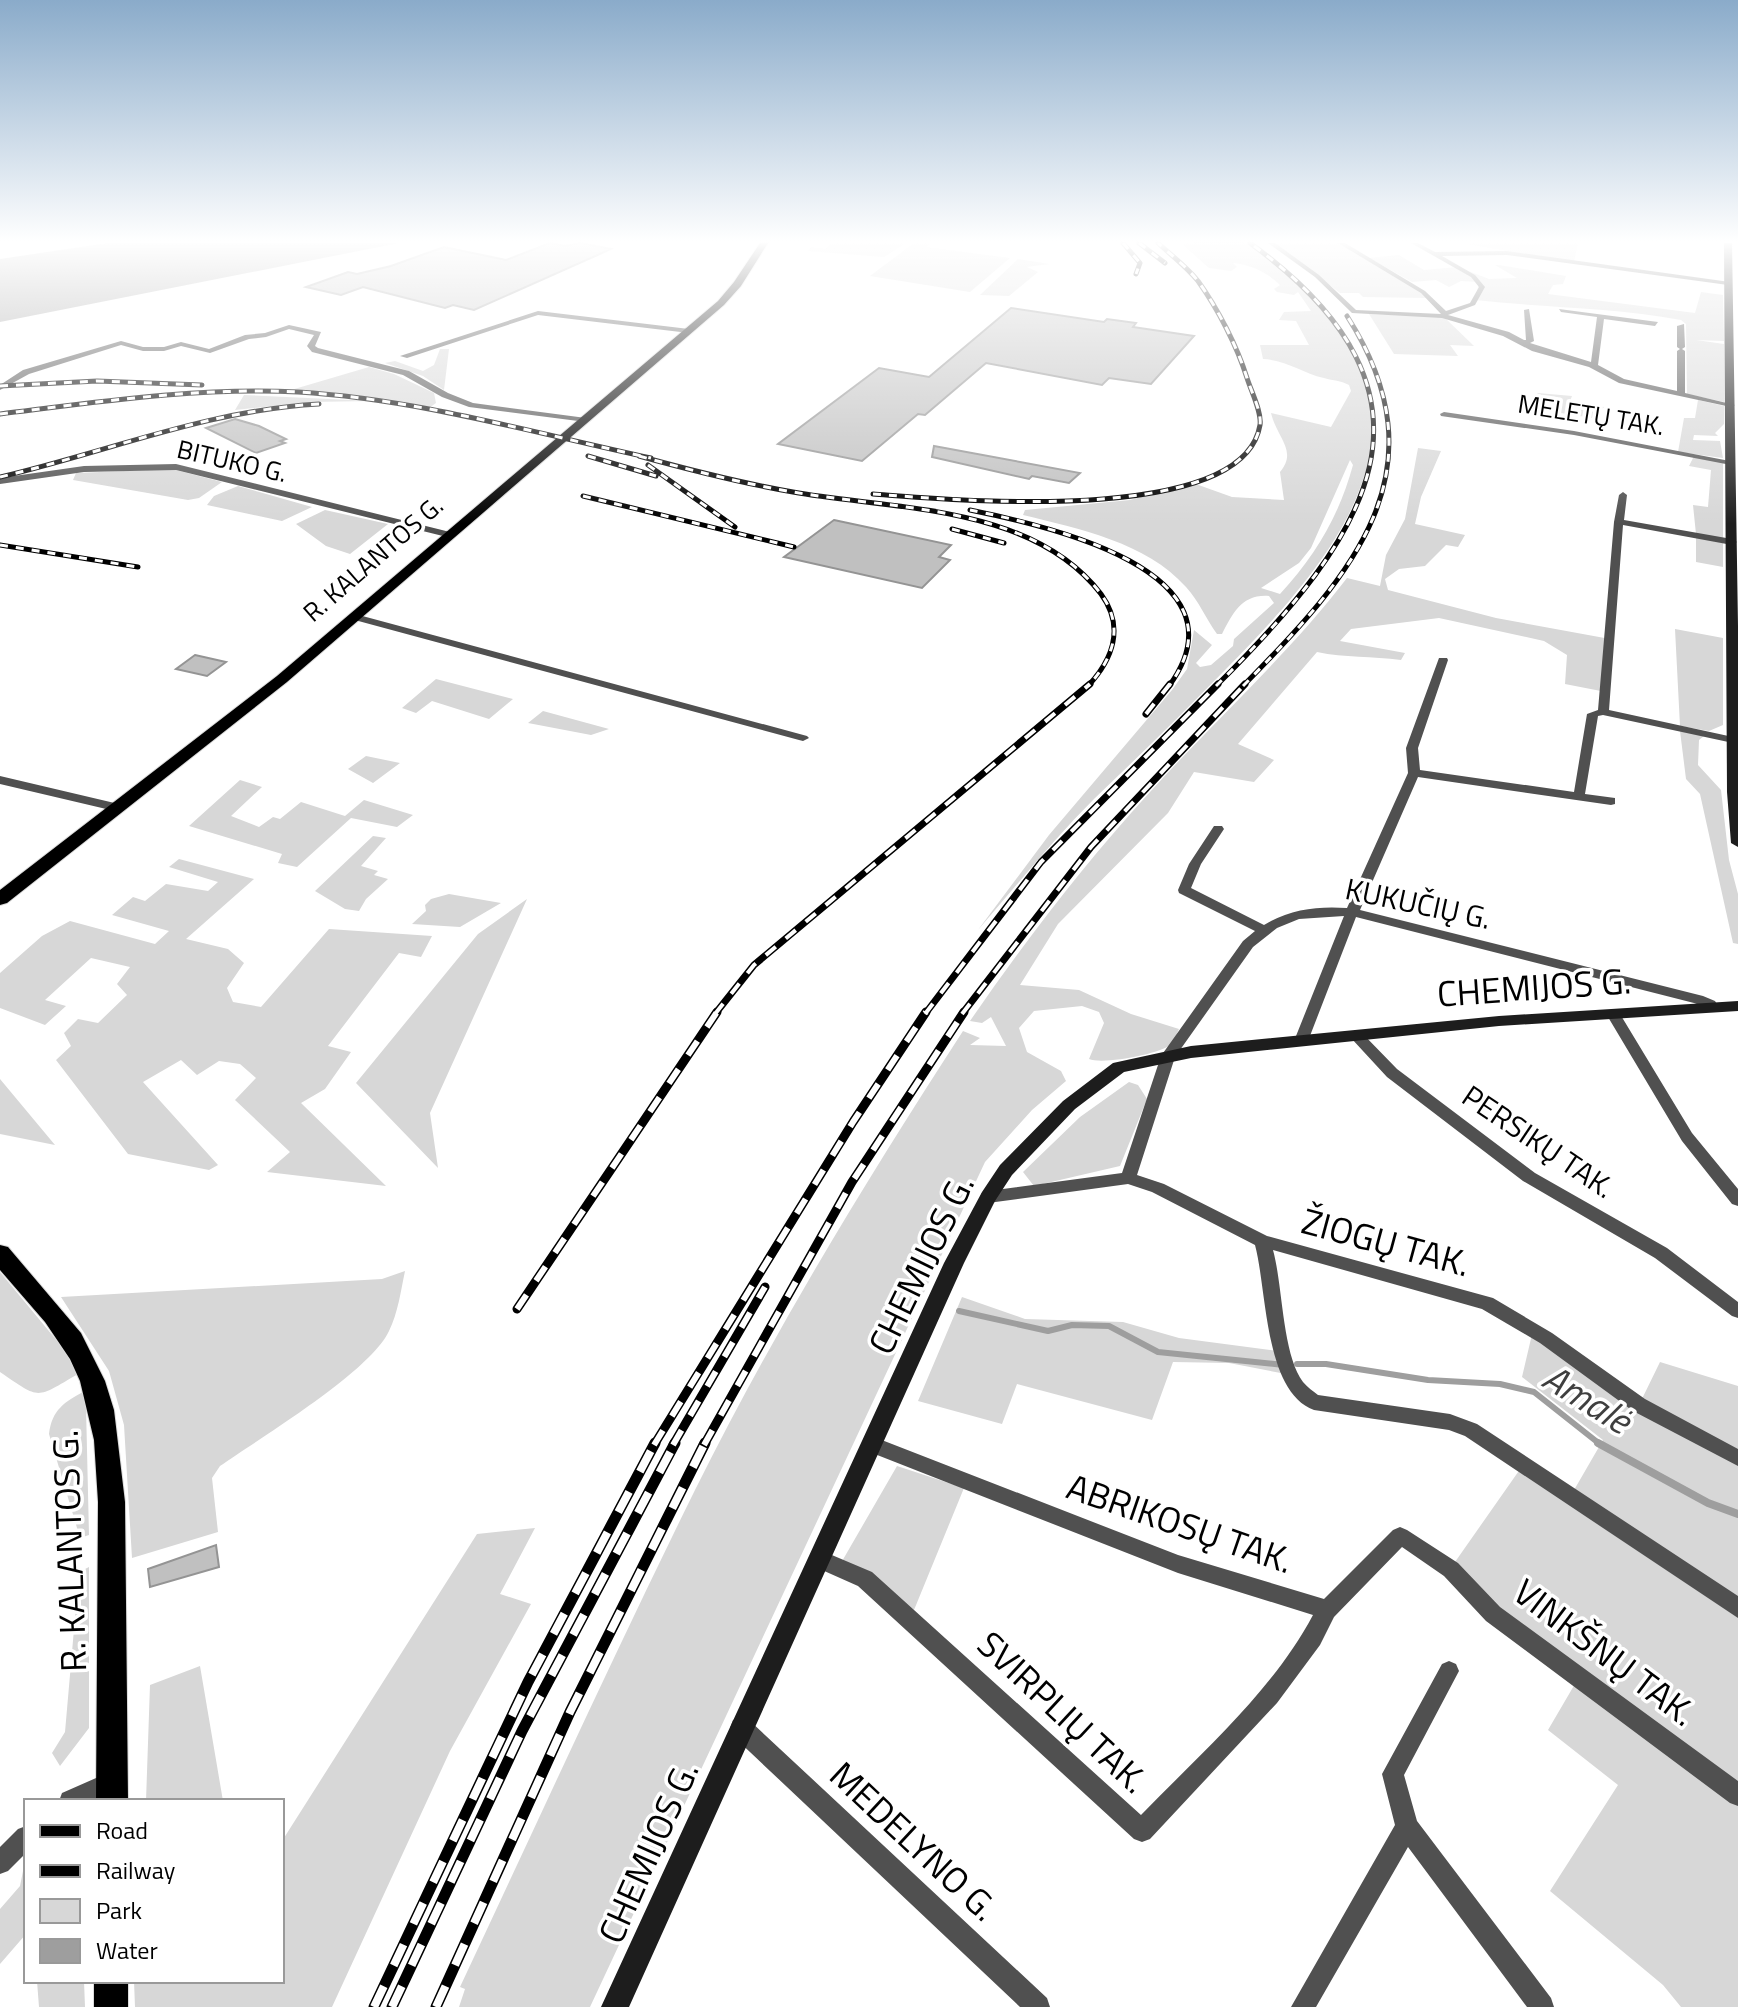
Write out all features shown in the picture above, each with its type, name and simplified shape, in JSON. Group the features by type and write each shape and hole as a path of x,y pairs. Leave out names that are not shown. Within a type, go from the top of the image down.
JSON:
{"main road":[{"name":"R. KALANTOS G.","path":"0,899 119,808 355,617 682,337"},
{"path":"1729,337 1734,547 1733,740 1738,843"},
{"name":"CHEMIJOS G.","path":"615,2007 874,1445 954,1263 988,1197 1006,1170 1093,1084 1119,1067 1168,1056 1499,1021 1615,1017 1738,1006"},
{"name":"R. KALANTOS G.","path":"0,1254 64,1328 81,1354 98,1398 104,1425 111,1500 112,1791"},
{"path":"111,1983 111,2007"}],"street":[{"path":"0,388 26,372 121,343 143,349 164,349 181,344 210,351 257,337"},
{"path":"316,337 311,346 315,350 406,373 445,395 472,405 586,420"},
{"path":"404,356 464,337"},
{"path":"1509,337 1535,349 1592,365 1622,381 1731,405"},
{"path":"1525,342 1530,341 1530,337"},
{"path":"1592,365 1596,363 1599,337"},
{"path":"1681,337 1681,395"},
{"name":"MELETŲ TAK.","path":"1444,414 1574,433 1731,462"},
{"name":"BITUKO G.","path":"0,481 84,469 176,467 451,535"},
{"path":"1603,712 1623,495"},
{"path":"1619,522 1734,547"},
{"path":"355,617 803,738"},
{"path":"1301,1041 1352,912 1414,773 1412,748 1443,660"},
{"path":"1579,797 1593,714 1603,712 1733,740"},
{"path":"1414,773 1611,801"},
{"path":"0,780 119,808"},
{"path":"1218,829 1195,864 1184,890 1263,930"},
{"name":"KUKUČIŲ G.","path":"1128,1178 1168,1056 1248,944 1263,930 1296,913 1352,912 1698,999 1710,1004 1713,1009"},
{"path":"1615,1017 1687,1137 1738,1200"},
{"name":"PERSIKŲ TAK.","path":"1356,1035 1392,1073 1529,1177 1661,1253 1738,1311"},
{"name":"ŽIOGŲ TAK.","path":"988,1197 1128,1178 1158,1188 1262,1241 1487,1303 1546,1338 1639,1405 1738,1458"},
{"path":"1262,1241 1273,1272 1288,1367 1296,1388 1314,1402 1450,1422 1471,1430 1738,1608"},
{"name":"ABRIKOSŲ TAK.","path":"874,1445 1178,1564 1327,1610"},
{"name":"VINKŠNŲ TAK.","path":"1327,1610 1400,1536 1438,1556 1468,1582 1493,1614 1738,1795"},
{"name":"SVIRPLIŲ TAK.","path":"820,1559 865,1579 1142,1831 1265,1699 1320,1626 1327,1610"},
{"path":"1449,1671 1393,1774 1407,1827 1542,2007"},
{"name":"MEDELYNO G.","path":"741,1728 1038,2007"},
{"name":"R. KALANTOS G.","path":"78,1799 112,1791"},
{"path":"1303,2007 1407,1827"},
{"path":"0,1863 24,1839"}],"green space":[{"path":"1304,337 1342,337 1361,368 1372,416 1368,462 1352,508 1327,552 1296,593 1227,668 1079,815 978,930 1049,835 1172,690 1187,669 1194,630 1212,645 1196,663 1200,667 1211,665 1274,603 1269,596 1252,598 1235,612 1222,634 1217,634 1186,587 1152,559 1110,539 1023,515 1025,510 1130,500 1193,483 1232,497 1284,500 1280,472 1287,451 1271,413 1331,427 1351,391 1349,385 1343,382 1263,359 1260,345 1309,345","holes":["1350,460 1353,465 1325,534 1305,565 1280,594 1261,588 1299,563 1311,548"]},
{"path":"1383,337 1464,337 1474,346 1450,345 1458,356 1394,354"},
{"path":"1686,337 1724,337 1724,341 1696,340 1724,344 1724,402 1687,394"},
{"path":"440,349 449,349 444,390 423,376 385,363 395,361 423,371 434,365"},
{"path":"369,367 394,374 434,393 436,403 429,408 350,394 291,390"},
{"path":"1538,393 1572,396 1570,401 1604,407 1592,418 1536,409 1528,402"},
{"path":"244,395 372,401 310,402 235,410"},
{"path":"1698,400 1724,406 1724,424 1715,433 1718,436 1694,435 1693,440 1720,441 1723,458 1678,452 1684,418 1695,418"},
{"path":"1418,448 1441,451 1421,497 1415,524 1465,535 1458,547 1446,545 1425,566 1399,569 1385,579 1388,590 1496,618 1610,639 1606,692 1565,684 1567,655 1544,641 1439,618 1351,629 1340,641 1405,653 1401,660 1317,652 1238,744 1274,760 1254,782 1194,772 1168,813 1058,924 1020,985 1079,990 1131,1014 1179,1029 1172,1044 1131,1058 1106,1061 1089,1059 1104,1023 1099,1012 1082,1006 1034,1011 1019,1028 1027,1052 1061,1071 1066,1081 1032,1110 985,1162 590,2007 459,2007 465,1989 460,1987 695,1490 789,1314 857,1199 963,1031 980,1038 970,1045 1006,1046 991,1017 982,1023 970,1021 1034,932 1102,846 1300,634 1347,578 1380,586 1386,555 1405,519"},
{"path":"1694,456 1723,462 1723,538 1696,534 1693,505 1708,507 1711,470 1689,466"},
{"path":"172,469 222,482 199,498 188,500 73,480 76,473"},
{"path":"238,486 312,507 282,521 207,505 214,496"},
{"path":"325,510 388,524 350,554 326,546 296,524"},
{"path":"1696,537 1723,543 1723,567 1696,562"},
{"path":"1675,629 1723,638 1723,725 1709,731 1680,726"},
{"path":"436,679 513,699 489,719 432,701 416,713 402,708"},
{"path":"543,711 609,729 591,735 528,723"},
{"path":"1680,731 1704,736 1699,740 1698,765 1721,790 1729,860 1738,894 1738,944 1733,943 1700,794 1686,779"},
{"path":"366,756 400,763 373,783 348,769"},
{"path":"240,780 262,787 231,816 259,827 273,817 280,819 301,802 345,816 364,800 413,815 397,827 351,818 297,867 278,863 282,854 189,826"},
{"path":"373,836 386,838 361,866 378,871 374,875 388,879 366,899 359,911 345,909 315,891"},
{"path":"179,859 254,879 186,939 228,949 244,963 227,988 233,1002 261,1007 329,929 432,936 421,957 399,953 328,1046 351,1052 325,1089 301,1103 386,1186 267,1172 290,1152 235,1100 256,1078 240,1064 219,1061 197,1075 181,1060 143,1082 218,1165 209,1170 128,1154 56,1060 71,1046 64,1033 78,1019 98,1023 127,995 117,984 130,967 91,958 45,1000 66,1006 45,1025 0,1008 0,973 42,936 70,921 155,944 169,931 112,915 133,897 145,901 166,884 208,891 218,882 169,867"},
{"path":"449,894 501,903 460,927 412,924 426,911 425,905 431,899"},
{"path":"527,899 430,1113 438,1168 356,1083 478,934"},
{"path":"0,1079 55,1145 0,1134"},
{"path":"1129,1082 1138,1085 1147,1099 1120,1166 1034,1186 1023,1172 1080,1117"},
{"path":"405,1271 395,1317 378,1347 338,1384 220,1466 212,1478 218,1532 132,1558 124,1425 109,1371 61,1297 382,1279"},
{"path":"0,1272 63,1348 78,1374 38,1393 23,1388 0,1372"},
{"path":"962,1297 1025,1319 1123,1322 1179,1338 1278,1351 1286,1374 1229,1363 1173,1362 1152,1420 1017,1384 1002,1424 918,1401"},
{"path":"1533,1330 1639,1405 1660,1362 1738,1386 1738,2007 1681,2007 1663,1985 1550,1891 1618,1785 1548,1730 1579,1677 1493,1614 1455,1562 1523,1465 1570,1497 1603,1440 1522,1377"},
{"path":"85,1391 89,1403 86,1407 89,1535 80,1538 49,1434 60,1408"},
{"path":"897,1466 964,1488 914,1610 841,1563"},
{"path":"535,1528 500,1594 531,1604 450,1751 332,2007 135,2007 134,1983 284,1983 284,1838 477,1534"},
{"path":"89,1567 89,1728 60,1766 52,1753 65,1732 79,1572"},
{"path":"200,1666 223,1799 146,1799 150,1685"},
{"path":"24,1871 24,1936 0,1964 0,1909 20,1886"},
{"path":"37,1983 84,1983 85,2007 39,2007"}],"building":[{"path":"977,337 1193,337 1151,384 1109,378 1102,385 986,363 925,415 918,414 862,461 778,444 879,368 929,377"},
{"path":"235,419 259,426 286,439 280,441 285,443 256,453 206,428"},
{"path":"934,446 1080,473 1069,483 1032,476 1029,479 932,457"},
{"path":"834,520 951,545 939,557 950,560 922,588 784,557"},
{"path":"195,655 226,662 207,676 176,669"},
{"path":"216,1545 219,1567 150,1587 148,1569"}],"waterway":[{"name":"Amalė","path":"959,1311 1048,1331 1072,1325 1109,1326 1158,1352 1284,1365"},
{"name":"Amalė","path":"1297,1364 1326,1364 1428,1380 1500,1384 1534,1392 1600,1444"},
{"name":"Amalė","path":"1600,1444 1708,1503 1738,1514"}],"railway":[{"path":"873,494 1023,502 1088,500 1149,493 1203,480 1241,458 1260,425 1258,408 1230,337"},
{"path":"1216,686 1270,630 1315,575 1349,521 1370,466 1373,412 1356,357 1342,337"},
{"path":"1243,686 1320,603 1350,561 1373,517 1387,472 1388,423 1375,372 1357,337"},
{"path":"0,386 97,381 202,385"},
{"path":"0,414 186,394 298,392 431,409 651,458"},
{"path":"0,477 237,414 319,404"},
{"path":"588,456 656,476"},
{"path":"639,456 774,488 959,516 1000,527 1038,543 1072,565 1101,594 1113,618 1113,642 1109,654 1089,685"},
{"path":"648,465 735,527"},
{"path":"583,496 794,547"},
{"path":"970,510 1088,542 1129,560 1163,584 1184,612 1188,646 1170,684"},
{"path":"952,529 1004,543"},
{"path":"0,545 138,567"},
{"path":"1146,714 1170,684"},
{"path":"925,1014 1041,862 1218,684"},
{"path":"962,1014 1091,847 1245,684"},
{"path":"715,1014 754,965 1089,685"},
{"path":"517,1309 717,1012"},
{"path":"654,1445 853,1122 926,1012"},
{"path":"704,1445 852,1182 964,1012"},
{"path":"673,1445 765,1287"},
{"path":"374,2007 528,1682 655,1443"},
{"path":"392,2007 522,1731 675,1443"},
{"path":"436,2007 570,1712 705,1443"}]}
